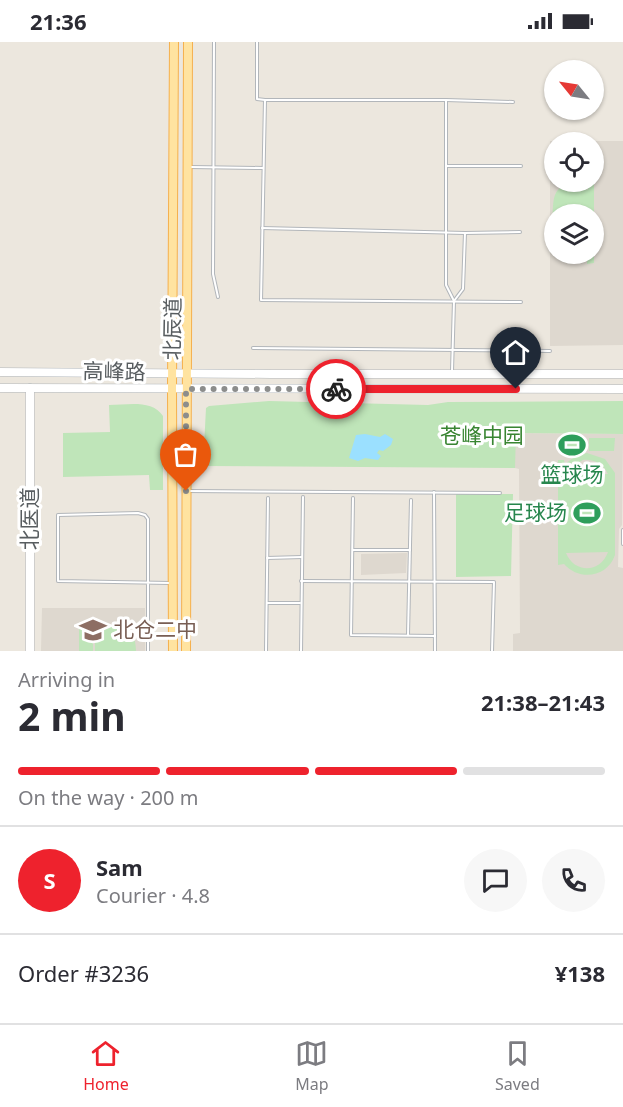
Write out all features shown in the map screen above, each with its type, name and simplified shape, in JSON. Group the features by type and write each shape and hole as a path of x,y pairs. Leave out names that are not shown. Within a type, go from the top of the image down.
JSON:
{"main road":[{"name":"北辰道","path":"173,651 174,42"},
{"name":"北辰道","path":"186,651 188,42"},
{"name":"高峰路","path":"0,372 623,375"},
{"name":"高峰路","path":"0,388 623,389"},
{"name":"北医道","path":"30,388 30,651"}],"lane":[{"path":"214,42 213,274 218,297"},
{"path":"257,42 257,99 513,102"},
{"path":"265,100 261,300 521,302"},
{"path":"446,100 446,285 454,302 452,374"},
{"path":"446,166 521,166"},
{"path":"187,167 263,168"},
{"path":"261,228 446,233 520,232"},
{"path":"454,302 463,289 465,233"},
{"path":"253,348 550,351"},
{"path":"186,491 500,492"},
{"path":"434,491 435,651"},
{"path":"301,651 303,497"},
{"path":"266,651 268,498"},
{"path":"353,498 351,635 435,636"},
{"path":"408,635 411,500"},
{"path":"148,651 148,583 148,519 145,515 138,513 58,515 58,581 148,583 172,583"},
{"path":"623,530 623,544"},
{"path":"353,550 411,550"},
{"path":"267,558 302,557"},
{"path":"301,581 494,582 492,651"},
{"path":"267,603 301,603"}],"shaded area":[{"path":"604,141 623,141 623,345 550,346 550,264 604,264 604,204 550,204 550,192 604,192"},
{"path":"515,433 623,434 622,525 619,529 618,567 623,568 623,651 513,651 513,634 520,633 519,469 515,468"},
{"path":"407,553 406,573 361,575 361,554"},
{"name":"北仓二中","path":"42,608 145,608 145,651 41,651"}],"green space":[{"path":"557,192 594,192 594,204 554,204"},
{"name":"苍峰中园","path":"269,401 428,405 448,402 623,401 623,434 516,433 515,468 203,466 206,408"},
{"path":"109,405 146,405 163,416 163,490 150,490 149,475 63,477 63,433 110,432"},
{"name":"篮球场","path":"560,438 585,438 585,452 559,451"},
{"name":"篮球场","path":"589,438 615,438 614,451 589,451"},
{"name":"足球场","path":"587,453 605,459 615,473 615,555 606,568 585,575 577,573 564,564 558,565 558,460 564,460 565,464 577,455","holes":["583,460 598,463 608,474 566,474 572,466","608,552 599,564 587,568 575,564 566,553"]},
{"path":"456,494 513,494 511,576 456,577"},
{"path":"79,625 93,625 93,651 79,651"},
{"path":"95,625 99,625 100,631 114,625 126,627 133,636 136,651 95,651"}],"water":[{"path":"385,434 393,439 391,445 383,451 379,450 377,453 381,456 378,460 365,458 358,461 349,458 356,435 380,437"}],"way so far":[{"path":"186,491 186,389 336,389"}],"place":[{"name":"篮球场","path":"572,445"},
{"name":"足球场","path":"587,513"},
{"name":"北仓二中","path":"93,630"}],"route":[{"path":"336,389 516,389"}]}
